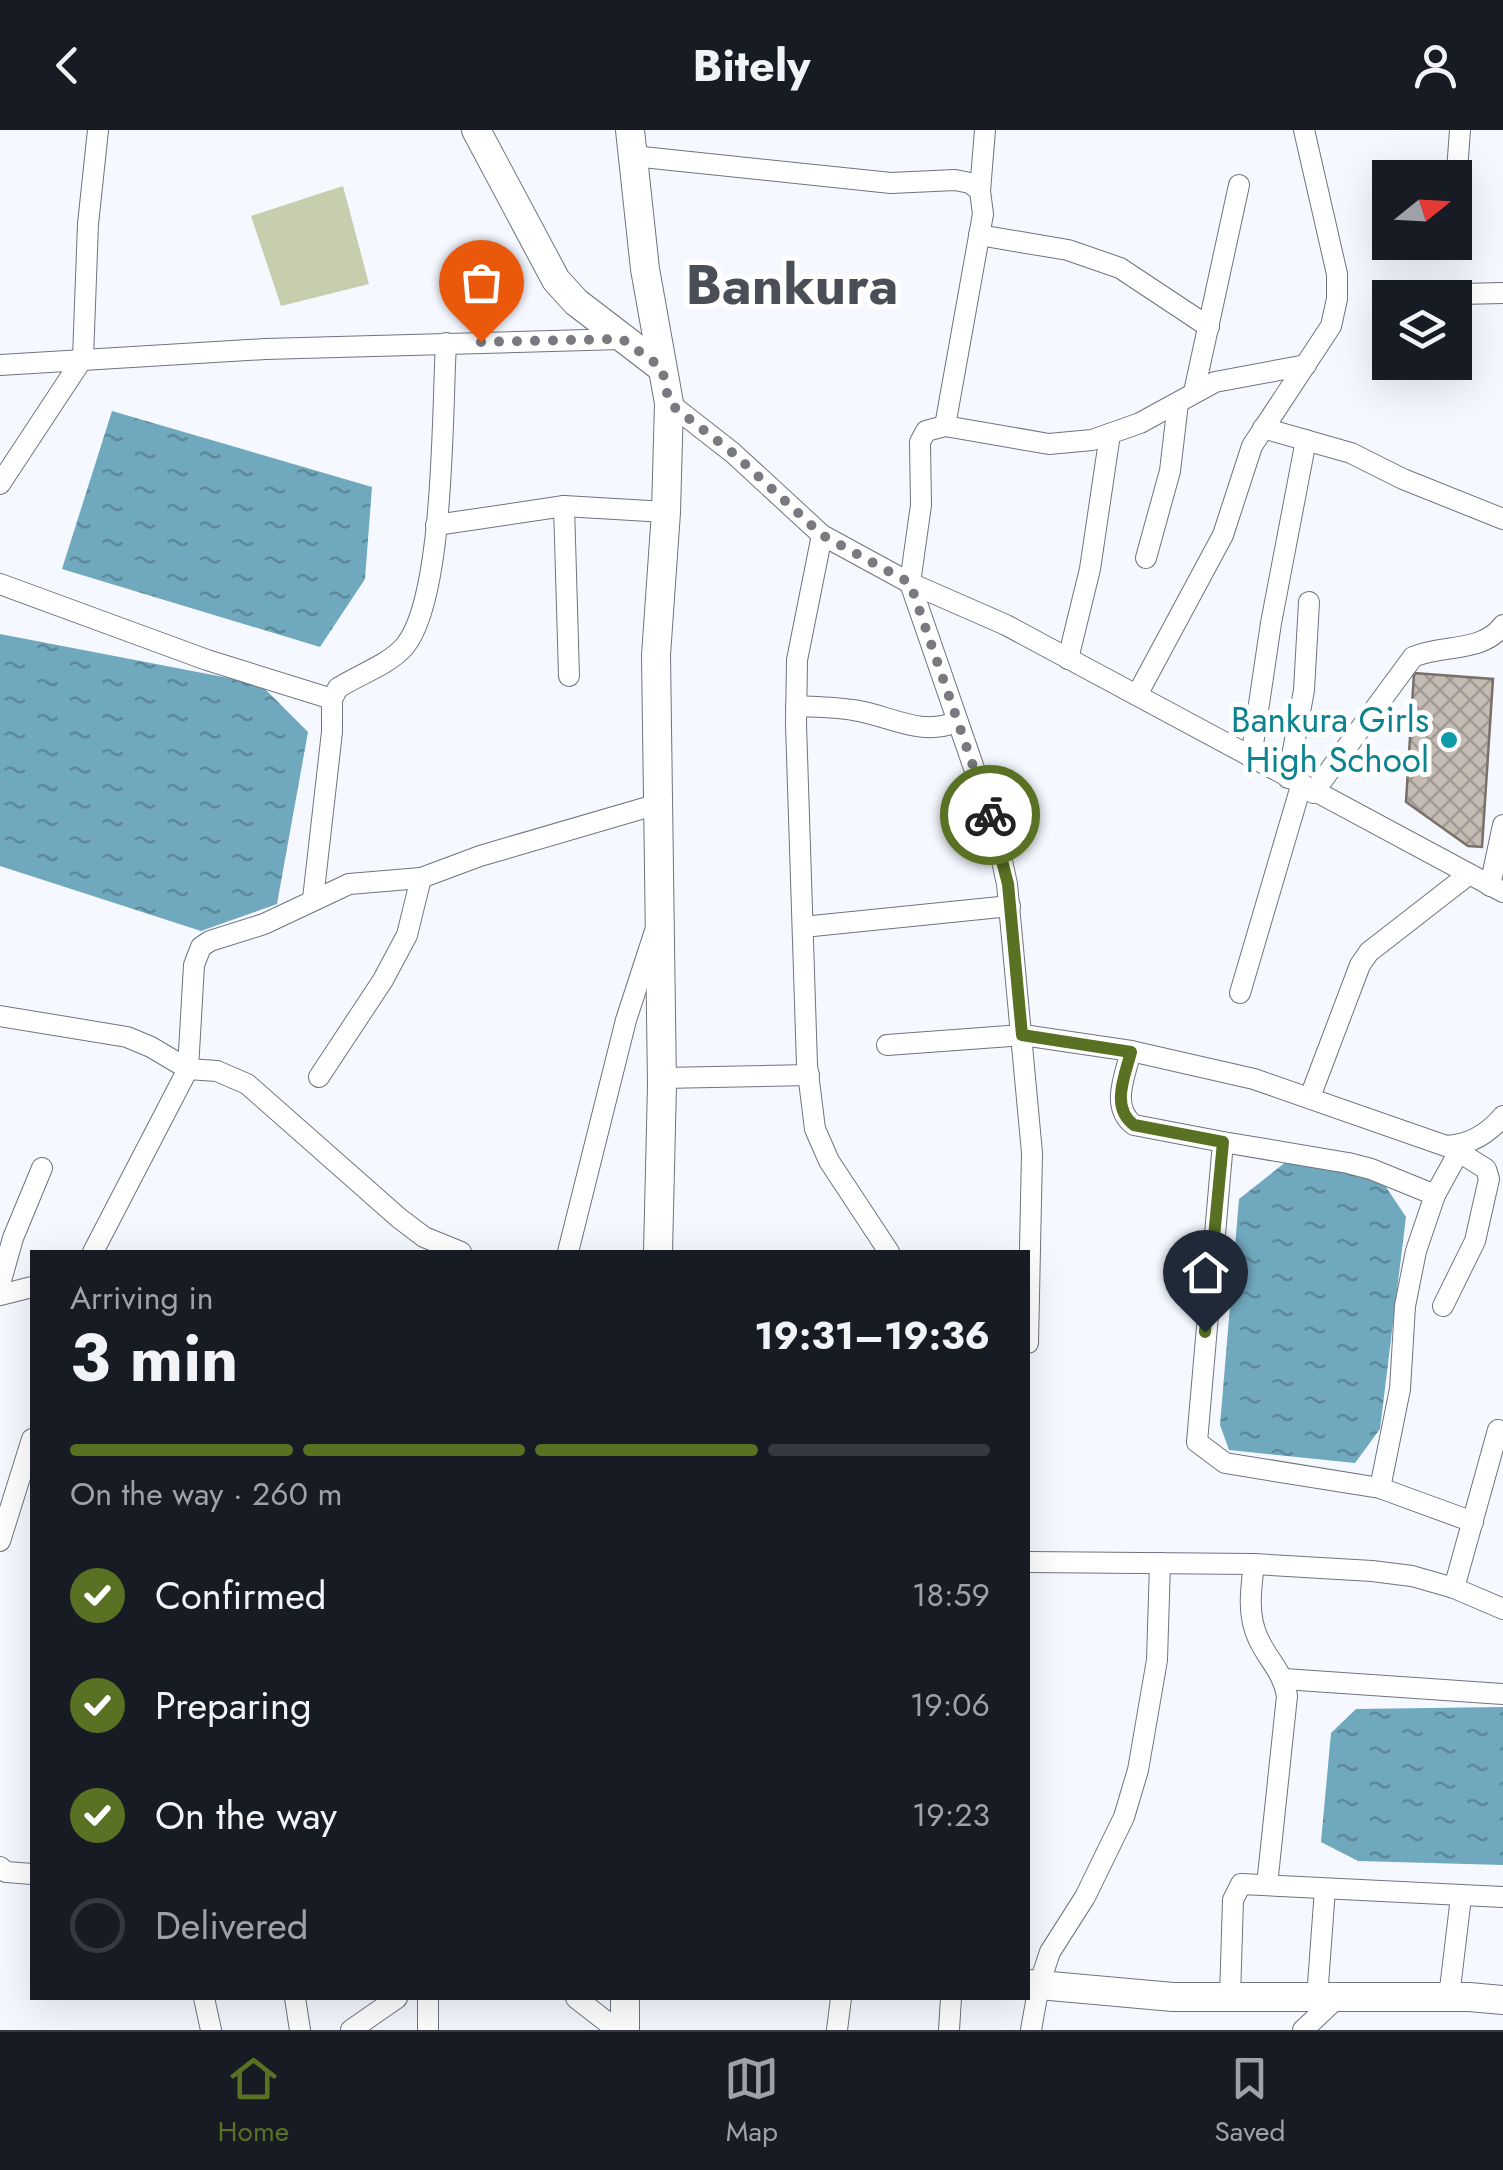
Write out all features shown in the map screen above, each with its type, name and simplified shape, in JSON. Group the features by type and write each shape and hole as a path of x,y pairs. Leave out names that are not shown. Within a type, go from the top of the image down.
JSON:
{"street":[{"path":"0,484 83,358 88,224 98,130"},
{"path":"476,130 556,280 576,302 662,368"},
{"path":"945,426 982,214 985,130"},
{"path":"1136,695 1223,535 1252,446 1331,326 1337,274 1304,130"},
{"path":"1458,160 1460,130"},
{"path":"658,1250 662,1078 656,655 669,403 645,269 632,143 892,183 955,180 970,183 980,191"},
{"path":"1146,558 1186,397 1209,326 1239,185"},
{"path":"979,235 1068,250 1120,268 1209,326"},
{"path":"1472,294 1503,293"},
{"path":"0,365 83,358 622,339"},
{"path":"313,898 332,732 332,698 338,688 402,650 411,638 433,567 446,343"},
{"path":"1030,1250 1032,1153 1010,906 995,829 910,583 920,505 920,442 926,430 945,426 1049,444 1092,440 1140,423 1215,382 1306,365"},
{"path":"669,403 733,453 822,535 910,583 1006,625 1497,889 1503,825"},
{"path":"1263,428 1351,453 1403,479 1503,519"},
{"path":"1068,658 1090,569 1110,434"},
{"path":"1251,758 1270,623 1306,440"},
{"path":"436,525 564,506 666,512"},
{"path":"564,506 569,676"},
{"path":"822,535 798,640 796,706 808,1075 816,1128 829,1161 888,1250"},
{"path":"0,584 207,660 332,698"},
{"path":"1240,993 1301,786 1310,602"},
{"path":"1301,786 1413,658 1427,651 1500,636"},
{"path":"796,706 853,710 923,728 942,728 956,722"},
{"path":"94,1250 188,1069 194,965 201,947 264,924 348,884 421,878 480,856 658,804"},
{"path":"1310,1097 1360,966 1369,952 1468,875"},
{"path":"318,1077 383,980 407,935 421,878"},
{"path":"802,927 1010,906"},
{"path":"568,1250 626,1020 660,914"},
{"path":"0,1016 127,1037 151,1046 188,1069 217,1070 247,1084 399,1218 424,1237 456,1250"},
{"path":"887,1045 1022,1035 1131,1052 1254,1079 1425,1141 1460,1149 1486,1169 1489,1179 1470,1254 1443,1306"},
{"path":"1131,1052 1120,1100 1127,1120 1134,1125 1348,1163 1435,1196"},
{"path":"662,1078 808,1075"},
{"path":"1380,1488 1400,1389 1410,1279 1435,1196 1460,1149 1503,1116"},
{"path":"1223,1142 1197,1442 1225,1463 1380,1488 1473,1522"},
{"path":"0,1284 13,1238 42,1168"},
{"path":"0,1296 30,1287"},
{"path":"1454,1588 1498,1430"},
{"path":"0,1540 30,1445"},
{"path":"1030,1562 1254,1564 1372,1571 1412,1576 1454,1588 1503,1610"},
{"path":"1031,2030 1033,1985 1058,1934 1085,1897 1124,1817 1135,1781 1157,1660 1160,1563"},
{"path":"1254,1564 1254,1627 1258,1640 1284,1679 1287,1704 1267,1885"},
{"path":"1284,1679 1503,1694"},
{"path":"0,1868 30,1874"},
{"path":"1230,1997 1234,1892 1245,1882 1503,1896"},
{"path":"1303,2030 1327,1998 1325,1889"},
{"path":"1450,1997 1461,1896"},
{"path":"1033,1985 1173,1996 1503,2000"},
{"path":"204,2000 211,2030"},
{"path":"295,2000 300,2030"},
{"path":"351,2030 395,2000"},
{"path":"428,2000 428,2030"},
{"path":"579,2000 621,2030 626,2000"},
{"path":"837,2030 841,2000"},
{"path":"949,2030 951,2000"}],"green space":[{"path":"343,186 369,284 281,306 251,216"}],"water":[{"path":"112,411 372,487 365,579 320,647 62,569"},
{"path":"0,634 260,684 308,732 277,904 201,931 0,866"},
{"path":"1287,1161 1382,1181 1406,1217 1380,1429 1355,1463 1229,1450 1220,1425 1239,1199"},
{"path":"1503,1707 1503,1865 1358,1861 1321,1842 1331,1733 1356,1709"}],"building":[{"name":"Bankura Girls High School","path":"1414,673 1493,679 1482,847 1468,846 1406,802"}],"way so far":[{"path":"481,342 622,339 662,368 669,403 733,453 803,520 822,535 910,583 990,815"}],"place":[{"name":"Bankura Girls High School","path":"1449,740"}],"district":[{"name":"Bankura","path":"792,285"}],"route":[{"path":"990,815 1008,884 1022,1035 1131,1052 1120,1100 1127,1120 1134,1125 1223,1142 1205,1332"}]}
